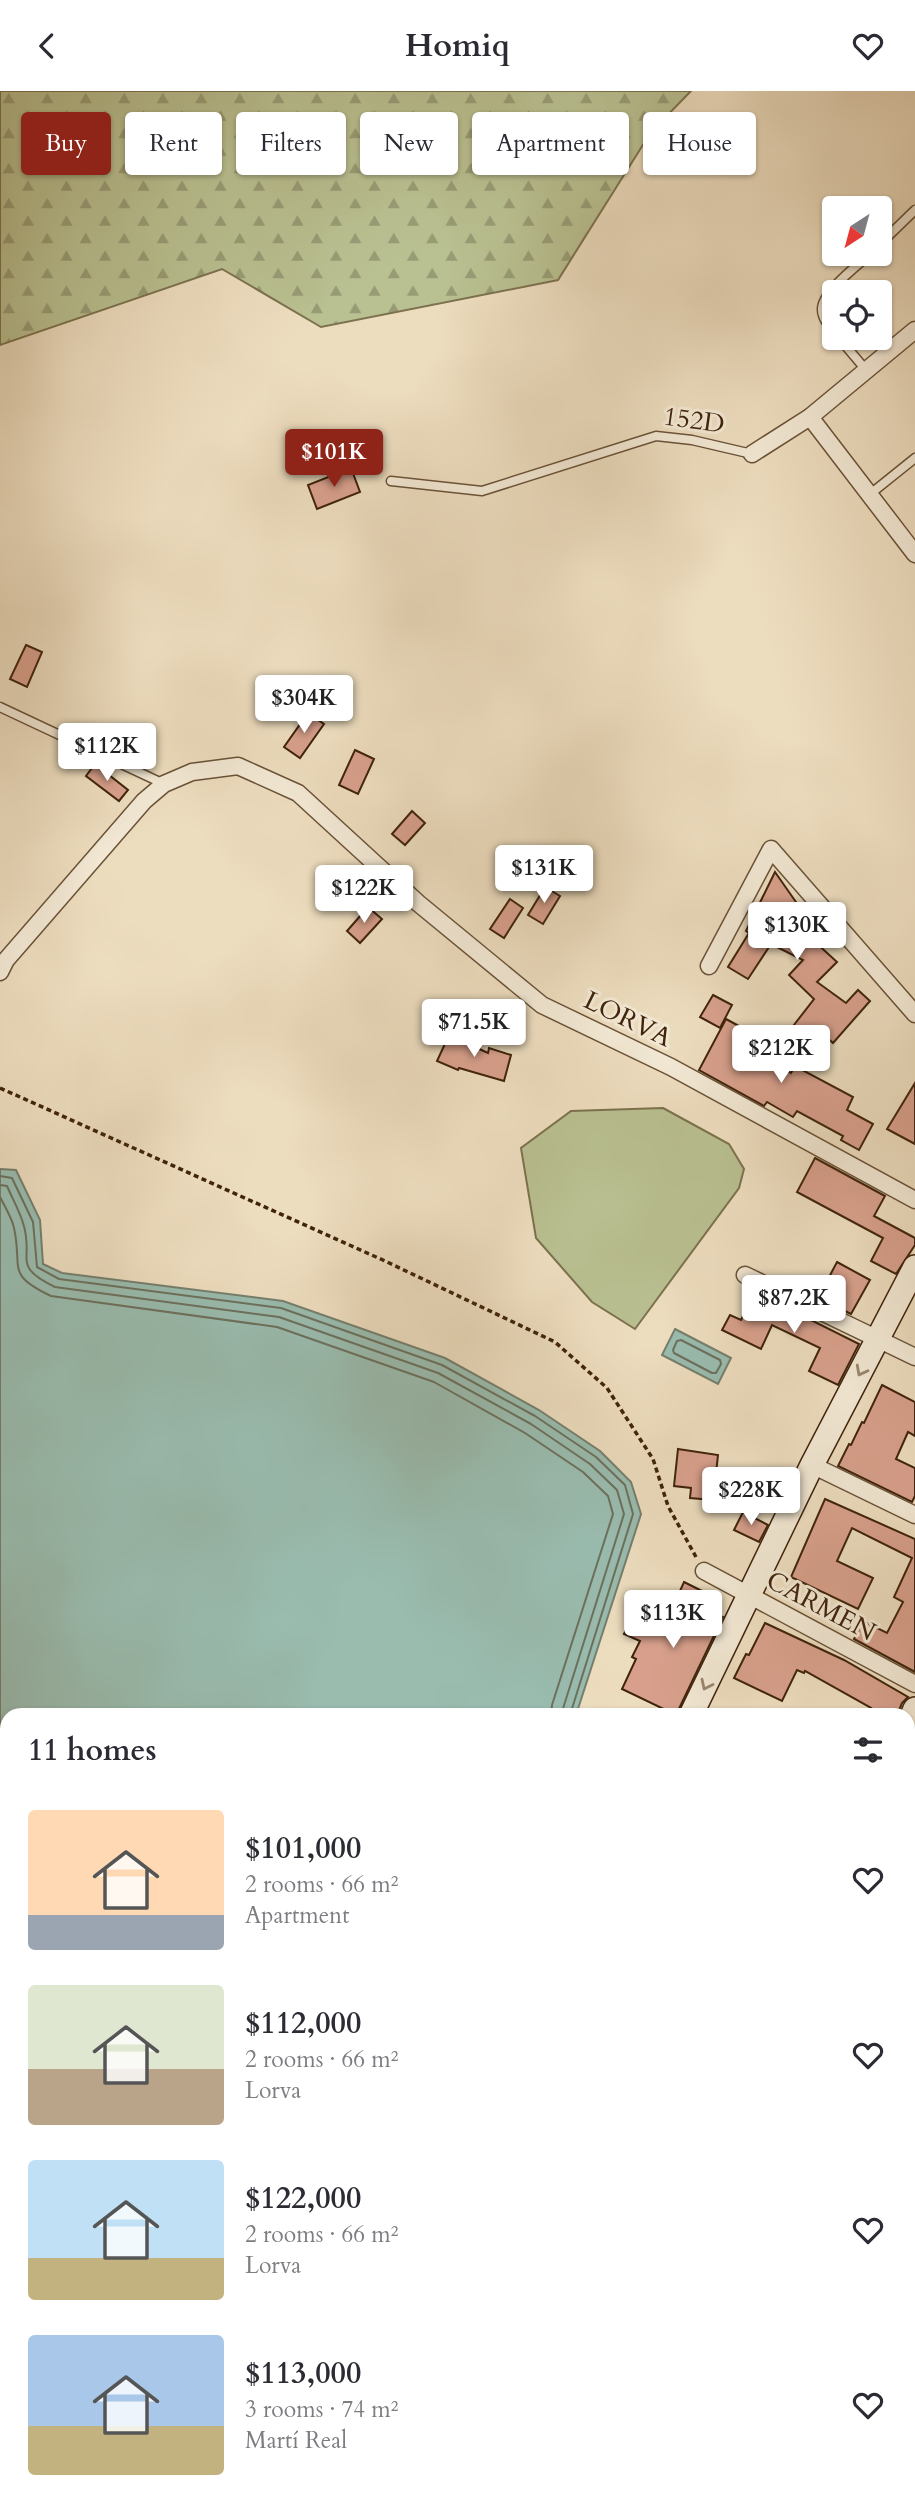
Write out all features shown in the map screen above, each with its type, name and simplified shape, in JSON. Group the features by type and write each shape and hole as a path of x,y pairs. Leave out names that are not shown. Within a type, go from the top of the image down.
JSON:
{"main road":[{"path":"694,1708 812,1465 915,1267"}],"street":[{"name":"152D","path":"752,454 810,417 915,330"},
{"path":"810,417 915,554"},
{"name":"LORVA","path":"0,972 6,960 135,811 164,784 192,772 238,766 298,793 418,903 542,1005 671,1067 915,1200"},
{"path":"709,966 771,849 915,1014"},
{"path":"745,1275 915,1357"},
{"path":"812,1465 915,1515"},
{"name":"CARMEN","path":"704,1571 915,1684"}],"lane":[{"path":"892,232 915,210"},
{"path":"843,280 857,266"},
{"path":"850,350 867,370"},
{"name":"152D","path":"391,481 482,491 656,436 692,440 752,454"},
{"path":"869,495 915,458"},
{"path":"0,707 164,784"}],"path":[{"path":"0,1088 385,1261 555,1342 607,1388 647,1448 668,1506 704,1571"}],"green space":[{"path":"0,91 691,91 671,112 643,112 643,145 629,167 629,112 472,112 472,175 624,175 558,280 321,327 222,269 0,345"},
{"path":"663,1108 729,1144 744,1169 739,1188 635,1329 592,1302 536,1238 521,1148 571,1111"}],"water":[{"path":"0,1169 16,1170 40,1220 43,1264 62,1273 283,1301 445,1358 539,1410 600,1451 631,1482 641,1514 578,1708 0,1708"},
{"path":"675,1329 731,1358 718,1384 662,1355"}],"building":[{"path":"351,468 360,492 317,509 308,485"},
{"path":"26,645 42,652 27,687 10,679"},
{"path":"308,713 324,724 300,758 284,747"},
{"path":"355,750 374,759 358,794 339,785"},
{"path":"95,764 128,790 119,801 86,776"},
{"path":"412,811 425,823 405,845 392,834"},
{"path":"775,872 819,935 813,940 837,962 817,982 846,1003 858,990 870,1001 833,1043 815,1027 802,1045 787,1034 814,999 789,975 803,960 771,944 748,979 728,967 749,933 746,931"},
{"path":"545,887 560,896 543,924 528,915"},
{"path":"510,899 523,908 504,938 490,929"},
{"path":"368,907 382,919 360,943 347,931"},
{"path":"713,995 732,1005 720,1028 700,1017"},
{"path":"726,1019 761,1038 753,1053 791,1073 795,1066 853,1097 847,1110 873,1124 859,1150 841,1140 843,1136 797,1111 793,1117 767,1102 764,1106 699,1070"},
{"path":"449,1035 488,1053 489,1048 511,1055 504,1081 459,1068 458,1070 437,1061"},
{"path":"915,1083 915,1144 887,1129"},
{"path":"815,1158 885,1196 874,1216 915,1238 915,1245 896,1274 871,1261 883,1238 797,1192"},
{"path":"837,1262 870,1280 851,1314 818,1298"},
{"path":"755,1292 859,1344 838,1385 809,1371 820,1348 772,1325 761,1349 722,1330 730,1315 741,1320"},
{"path":"882,1385 915,1402 915,1436 908,1432 896,1459 915,1468 915,1496 912,1502 838,1466 862,1422 864,1423"},
{"path":"678,1449 718,1455 713,1500 690,1498 691,1488 674,1486"},
{"path":"825,1499 915,1539 915,1672 854,1639 863,1621 887,1633 903,1602 894,1597 912,1558 852,1528 837,1561 873,1578 858,1609 791,1577"},
{"path":"743,1512 768,1525 759,1542 734,1530"},
{"path":"684,1582 718,1599 711,1612 723,1617 679,1708 661,1708 622,1689 636,1659 632,1657 640,1641 624,1634 631,1619 661,1633"},
{"path":"765,1623 844,1660 908,1697 900,1708 871,1708 805,1671 804,1673 797,1670 782,1701 734,1678 746,1654 749,1655"}]}
